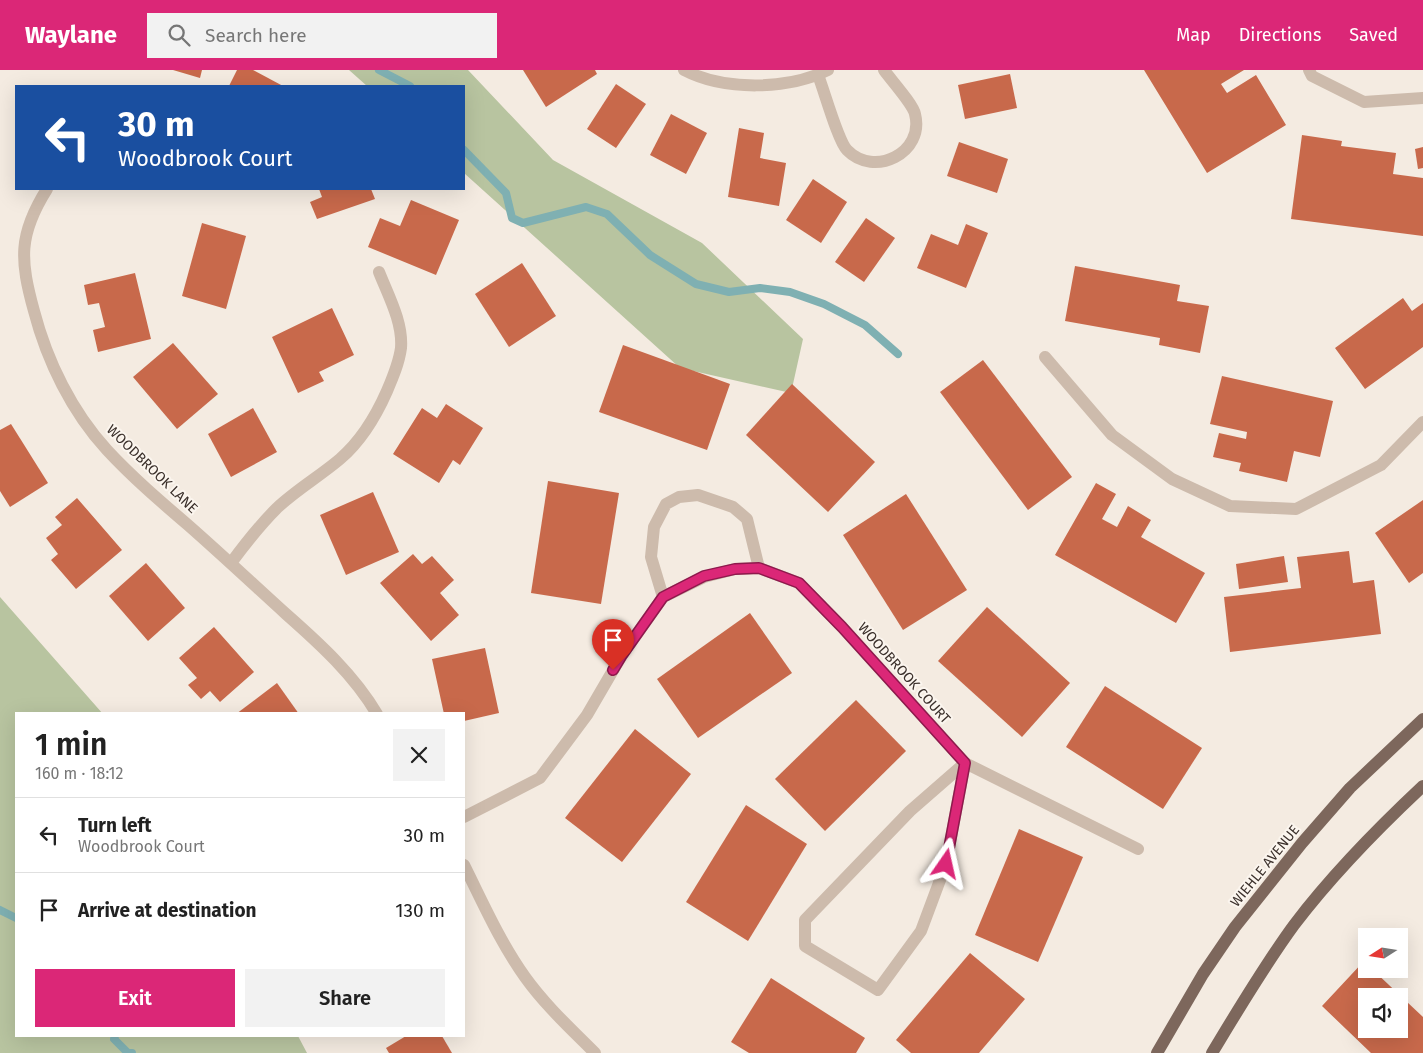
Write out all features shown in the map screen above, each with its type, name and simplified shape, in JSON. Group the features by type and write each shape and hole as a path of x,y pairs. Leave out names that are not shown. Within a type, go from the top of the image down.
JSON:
{"main road":[{"name":"WIEHLE AVENUE","path":"1157,1053 1203,974 1235,926 1302,843 1350,788 1423,719"},
{"path":"1212,1053 1245,998 1294,925 1341,869 1386,820 1423,786"}],"street":[{"path":"684,70 718,82 753,86 785,83 823,72 843,145 858,159 871,163 884,162 896,158 907,149 914,138 916,125 915,112 884,70"},
{"path":"1309,70 1312,76 1364,102 1423,98"},
{"name":"WOODBROOK LANE","path":"46,190 35,208 26,234 23,252 26,283 40,332 56,373 82,417 106,450 326,650 366,695 376,712"},
{"path":"231,563 247,541 278,508 341,458 362,436 380,409 395,372 401,347 399,328 394,310 379,272"},
{"path":"1045,357 1112,435 1172,479 1230,506 1296,509 1382,465 1423,422"},
{"path":"663,597 651,557 654,527 666,504 679,496 698,495 734,508 747,519 759,568"},
{"name":"WOODBROOK COURT","path":"465,816 540,778 587,715 622,655 663,597 704,576 735,569 759,568 799,583 842,627 965,763 1138,849"},
{"path":"965,763 946,864 921,931 878,990 805,946 805,920 910,811 965,763"},
{"path":"465,867 499,935 525,977 553,1011 596,1053"}],"green space":[{"path":"349,70 468,70 553,160 702,243 803,339 791,393 680,368 465,174 465,85 366,85"},
{"path":"0,597 101,712 15,712 15,1037 299,1037 307,1053 0,1053"}],"building":[{"path":"173,70 202,70 200,78"},
{"path":"237,70 253,70 281,85 230,85"},
{"path":"523,70 595,70 597,74 546,107"},
{"path":"1144,70 1244,70 1221,84 1227,93 1256,75 1286,125 1207,173"},
{"path":"1010,74 1017,108 965,119 958,85"},
{"path":"616,84 646,104 616,148 587,129"},
{"path":"671,114 707,133 686,174 650,155"},
{"path":"739,128 764,133 760,158 786,163 779,206 728,197"},
{"path":"1302,135 1342,141 1341,146 1396,153 1393,174 1423,178 1423,236 1291,219"},
{"path":"959,142 1008,159 997,193 947,176"},
{"path":"1423,147 1423,168 1418,169 1415,149"},
{"path":"813,179 847,202 821,243 786,220"},
{"path":"319,190 371,190 375,199 317,219 310,202 322,197"},
{"path":"411,200 459,220 436,275 368,247 380,218 400,226"},
{"path":"866,218 895,238 864,282 835,262"},
{"path":"202,223 246,236 226,309 182,296"},
{"path":"966,224 988,233 966,288 917,268 931,234 958,245"},
{"path":"522,263 556,316 509,347 475,294"},
{"path":"1075,266 1180,285 1177,301 1209,306 1200,353 1159,345 1160,338 1065,321"},
{"path":"135,273 151,339 98,352 93,330 105,327 99,303 88,305 84,285"},
{"path":"1403,298 1412,311 1423,303 1423,347 1365,389 1335,348"},
{"path":"332,308 354,355 319,372 324,381 298,393 272,337"},
{"path":"173,343 218,394 177,429 133,377"},
{"path":"623,345 730,384 707,450 599,412"},
{"path":"983,360 1072,477 1028,510 940,392"},
{"path":"1222,376 1333,401 1320,457 1294,451 1287,482 1239,471 1241,463 1213,457 1219,433 1246,439 1247,432 1210,424"},
{"path":"792,384 875,462 828,512 746,435"},
{"path":"446,404 483,428 460,465 453,460 439,483 393,454 422,408 437,418"},
{"path":"253,408 277,452 231,477 208,434"},
{"path":"11,424 48,483 10,507 0,491 0,430"},
{"path":"548,481 619,493 601,604 531,593"},
{"path":"1096,483 1116,494 1102,519 1117,527 1128,506 1151,520 1141,537 1205,573 1176,623 1055,555"},
{"path":"373,492 399,552 346,575 320,515"},
{"path":"906,494 967,590 903,630 843,535"},
{"path":"77,498 122,550 76,589 51,560 58,554 46,538 62,525 55,517"},
{"path":"1423,500 1423,573 1409,583 1375,533"},
{"path":"1349,551 1353,583 1374,580 1381,634 1230,652 1224,597 1301,588 1297,557"},
{"path":"413,554 422,564 432,556 454,580 440,593 459,615 431,641 380,583"},
{"path":"1284,556 1288,582 1239,589 1236,564"},
{"path":"146,563 185,608 148,641 109,596"},
{"path":"987,607 1070,683 1022,737 938,661"},
{"path":"750,613 792,673 698,738 657,679"},
{"path":"214,627 254,672 220,702 210,691 201,699 188,685 197,678 179,658"},
{"path":"485,648 499,713 465,721 465,712 444,712 432,659"},
{"path":"277,683 298,712 239,712"},
{"path":"1105,686 1202,748 1163,809 1066,747"},
{"path":"856,700 906,751 825,831 775,779"},
{"path":"635,729 691,774 622,862 565,818"},
{"path":"746,805 807,844 748,941 686,902"},
{"path":"1019,829 1083,857 1038,962 975,935"},
{"path":"970,953 1025,999 979,1053 911,1053 896,1040"},
{"path":"1358,967 1358,978 1382,978 1392,988 1358,988 1358,1038 1408,1038 1408,1003 1423,1017 1423,1053 1371,1053 1322,1006"},
{"path":"771,978 865,1038 856,1053 749,1053 731,1042"},
{"path":"404,1037 443,1037 452,1053 389,1053 386,1048"}],"waterway":[{"path":"379,70 408,85"},
{"path":"465,151 506,193 512,218 523,223 586,207 607,214 650,255 696,284 729,292 760,288 790,292 824,304 865,325 898,354"},
{"path":"0,910 15,918"},
{"path":"115,1037 114,1039 128,1053 132,1053"}],"route":[{"path":"613,670 663,597 704,576 735,569 759,568 799,583 842,627 965,763 946,864"}]}
